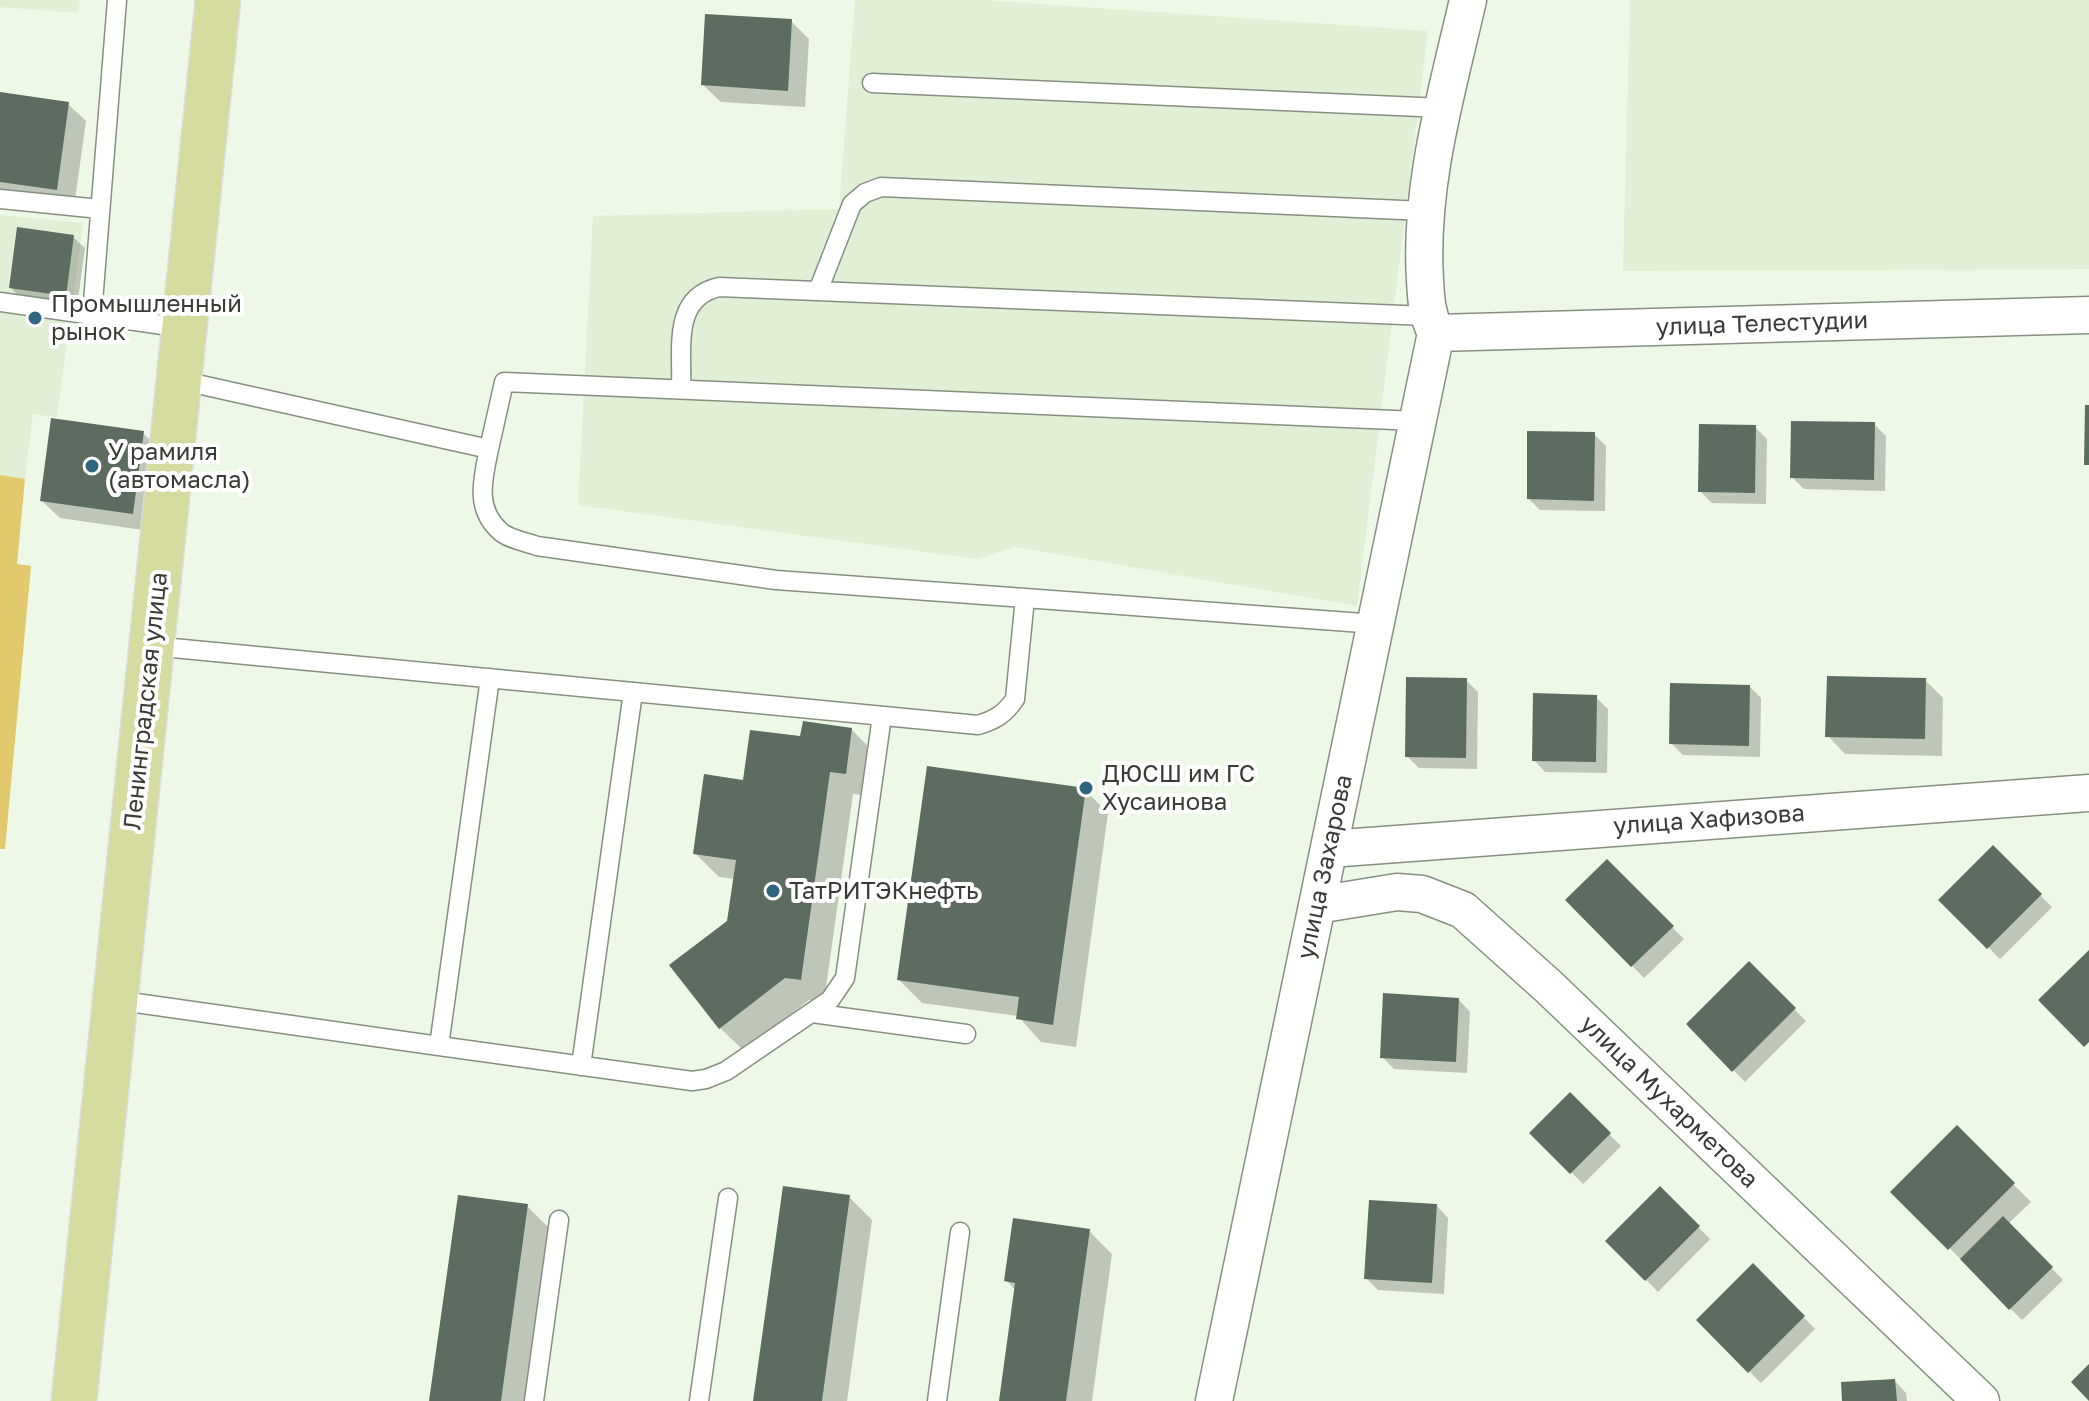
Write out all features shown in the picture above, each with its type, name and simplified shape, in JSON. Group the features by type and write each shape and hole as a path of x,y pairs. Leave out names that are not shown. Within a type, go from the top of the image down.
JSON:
{"main road":[{"name":"Ленинградская улица","path":"74,1401 218,0"}],"street":[{"name":"улица Захарова","path":"1214,1401 1417,421 1432,325 1424,261 1425,211 1432,155 1468,0"},
{"name":"улица Телестудии","path":"1432,325 2089,315"},
{"name":"улица Хафизова","path":"1329,849 2089,793"},
{"name":"улица Мухарметова","path":"1317,905 1397,892 1422,894 1463,910 1549,987 1981,1401"}],"lane":[{"path":"92,315 117,0"},
{"path":"872,83 1443,108"},
{"path":"818,291 852,204 865,193 881,187 1425,211"},
{"path":"0,199 100,209"},
{"path":"681,389 684,314 692,299 704,290 719,287 1432,325"},
{"path":"0,302 184,328"},
{"path":"179,380 489,449"},
{"path":"1376,624 776,580 537,546 502,534 485,511 481,488 504,382 1417,421"},
{"path":"152,646 978,725 994,720 1015,699 1025,598"},
{"path":"439,1046 490,678"},
{"path":"581,1066 633,692"},
{"path":"115,1000 692,1081 706,1079 726,1071 830,1000 845,978 882,716"},
{"path":"812,1013 966,1034"},
{"path":"699,1401 728,1198"},
{"path":"534,1401 559,1220"},
{"path":"937,1401 960,1232"}],"shaded area":[{"path":"0,0 80,0 78,13 0,7"},
{"path":"855,0 983,0 1428,31 1357,606 1016,547 977,559 578,505 593,216 839,209"},
{"path":"1630,0 2089,0 2089,269 1623,271"},
{"name":"Промышленный рынок","path":"0,215 83,223 57,417 33,414 25,479 0,475"},
{"path":"0,475 25,479 17,564 31,566 5,849 0,849"}],"building":[{"path":"705,14 792,19 788,91 701,85"},
{"path":"0,92 69,102 57,190 0,182"},
{"path":"17,227 74,235 66,296 9,288"},
{"path":"2085,405 2089,405 2089,465 2084,465"},
{"name":"У рамиля (автомасла)","path":"51,418 144,431 133,514 40,501"},
{"path":"1791,421 1875,422 1874,480 1790,478"},
{"path":"1699,424 1756,425 1755,493 1698,492"},
{"path":"1527,431 1595,432 1594,501 1527,499"},
{"path":"1827,676 1926,678 1925,739 1825,737"},
{"path":"1406,677 1467,678 1466,758 1405,757"},
{"path":"1670,683 1750,685 1749,746 1669,744"},
{"path":"1533,693 1597,695 1596,762 1532,761"},
{"name":"ТатРИТЭКнефть","path":"803,721 852,728 846,774 830,772 801,980 785,978 719,1029 669,965 727,921 736,860 693,854 704,774 743,780 750,730 800,736"},
{"path":"927,766 1086,788 1053,1025 1016,1019 1019,997 897,980"},
{"path":"1993,845 2042,894 1987,949 1938,900"},
{"path":"1607,859 1674,926 1631,967 1565,900"},
{"path":"2089,950 2089,1042 2084,1047 2038,1000"},
{"path":"1749,961 1796,1008 1732,1072 1686,1024"},
{"path":"1383,993 1459,998 1456,1062 1380,1058"},
{"path":"1570,1092 1611,1133 1570,1174 1529,1133"},
{"path":"1957,1125 2015,1183 1948,1250 1890,1192"},
{"path":"783,1186 850,1195 822,1401 753,1401"},
{"path":"1660,1186 1700,1226 1645,1281 1605,1241"},
{"path":"458,1195 528,1204 501,1401 429,1401"},
{"path":"1369,1200 1437,1204 1432,1283 1364,1279"},
{"path":"2003,1216 2053,1267 2009,1310 1960,1259"},
{"path":"1013,1218 1090,1229 1066,1401 999,1401 1015,1283 1004,1281"},
{"path":"1753,1263 1805,1316 1748,1373 1696,1320"},
{"path":"2089,1364 2089,1401 2071,1382"},
{"path":"1895,1379 1897,1401 1842,1401 1841,1382"}],"place":[{"name":"Промышленный рынок","path":"35,318"},
{"name":"У рамиля (автомасла)","path":"92,466"},
{"name":"ДЮСШ им ГС Хусаинова","path":"1086,788"},
{"name":"ТатРИТЭКнефть","path":"773,891"}]}
